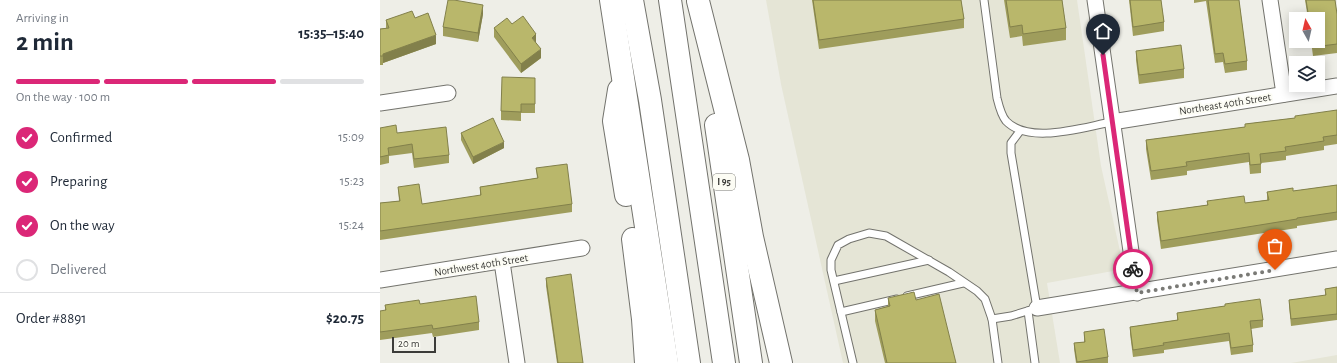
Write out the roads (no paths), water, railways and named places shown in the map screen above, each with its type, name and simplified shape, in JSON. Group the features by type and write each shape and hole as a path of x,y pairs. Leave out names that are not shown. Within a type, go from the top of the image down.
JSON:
{"highway":[{"path":"611,0 667,363"},
{"path":"632,0 650,100 689,363"},
{"path":"639,0 650,100"},
{"path":"670,0 724,363"},
{"path":"698,0 738,160 752,237 781,363"},
{"name":"I 95","path":"698,0 751,363"},
{"path":"623,72 614,121 639,286 646,363"}],"street":[{"path":"1094,0 1137,293"},
{"path":"1270,0 1284,94"},
{"name":"Northeast 40th Street","path":"1112,122 1337,86"},
{"path":"380,103 448,93"},
{"name":"Northwest 40th Street","path":"380,280 502,262 582,248"},
{"path":"1032,310 1337,260"},
{"path":"502,262 517,363"}],"lane":[{"path":"984,0 1000,110 1006,121 1020,130 1042,134 1112,122"},
{"path":"1020,130 1011,143 1011,153 1032,310 1035,363"},
{"path":"853,363 834,281 831,260 838,245 849,239 869,233 886,236 929,260 977,291 985,299 992,319 998,363"},
{"path":"834,281 929,260"},
{"path":"841,312 963,283"},
{"path":"992,319 1032,310"}]}
